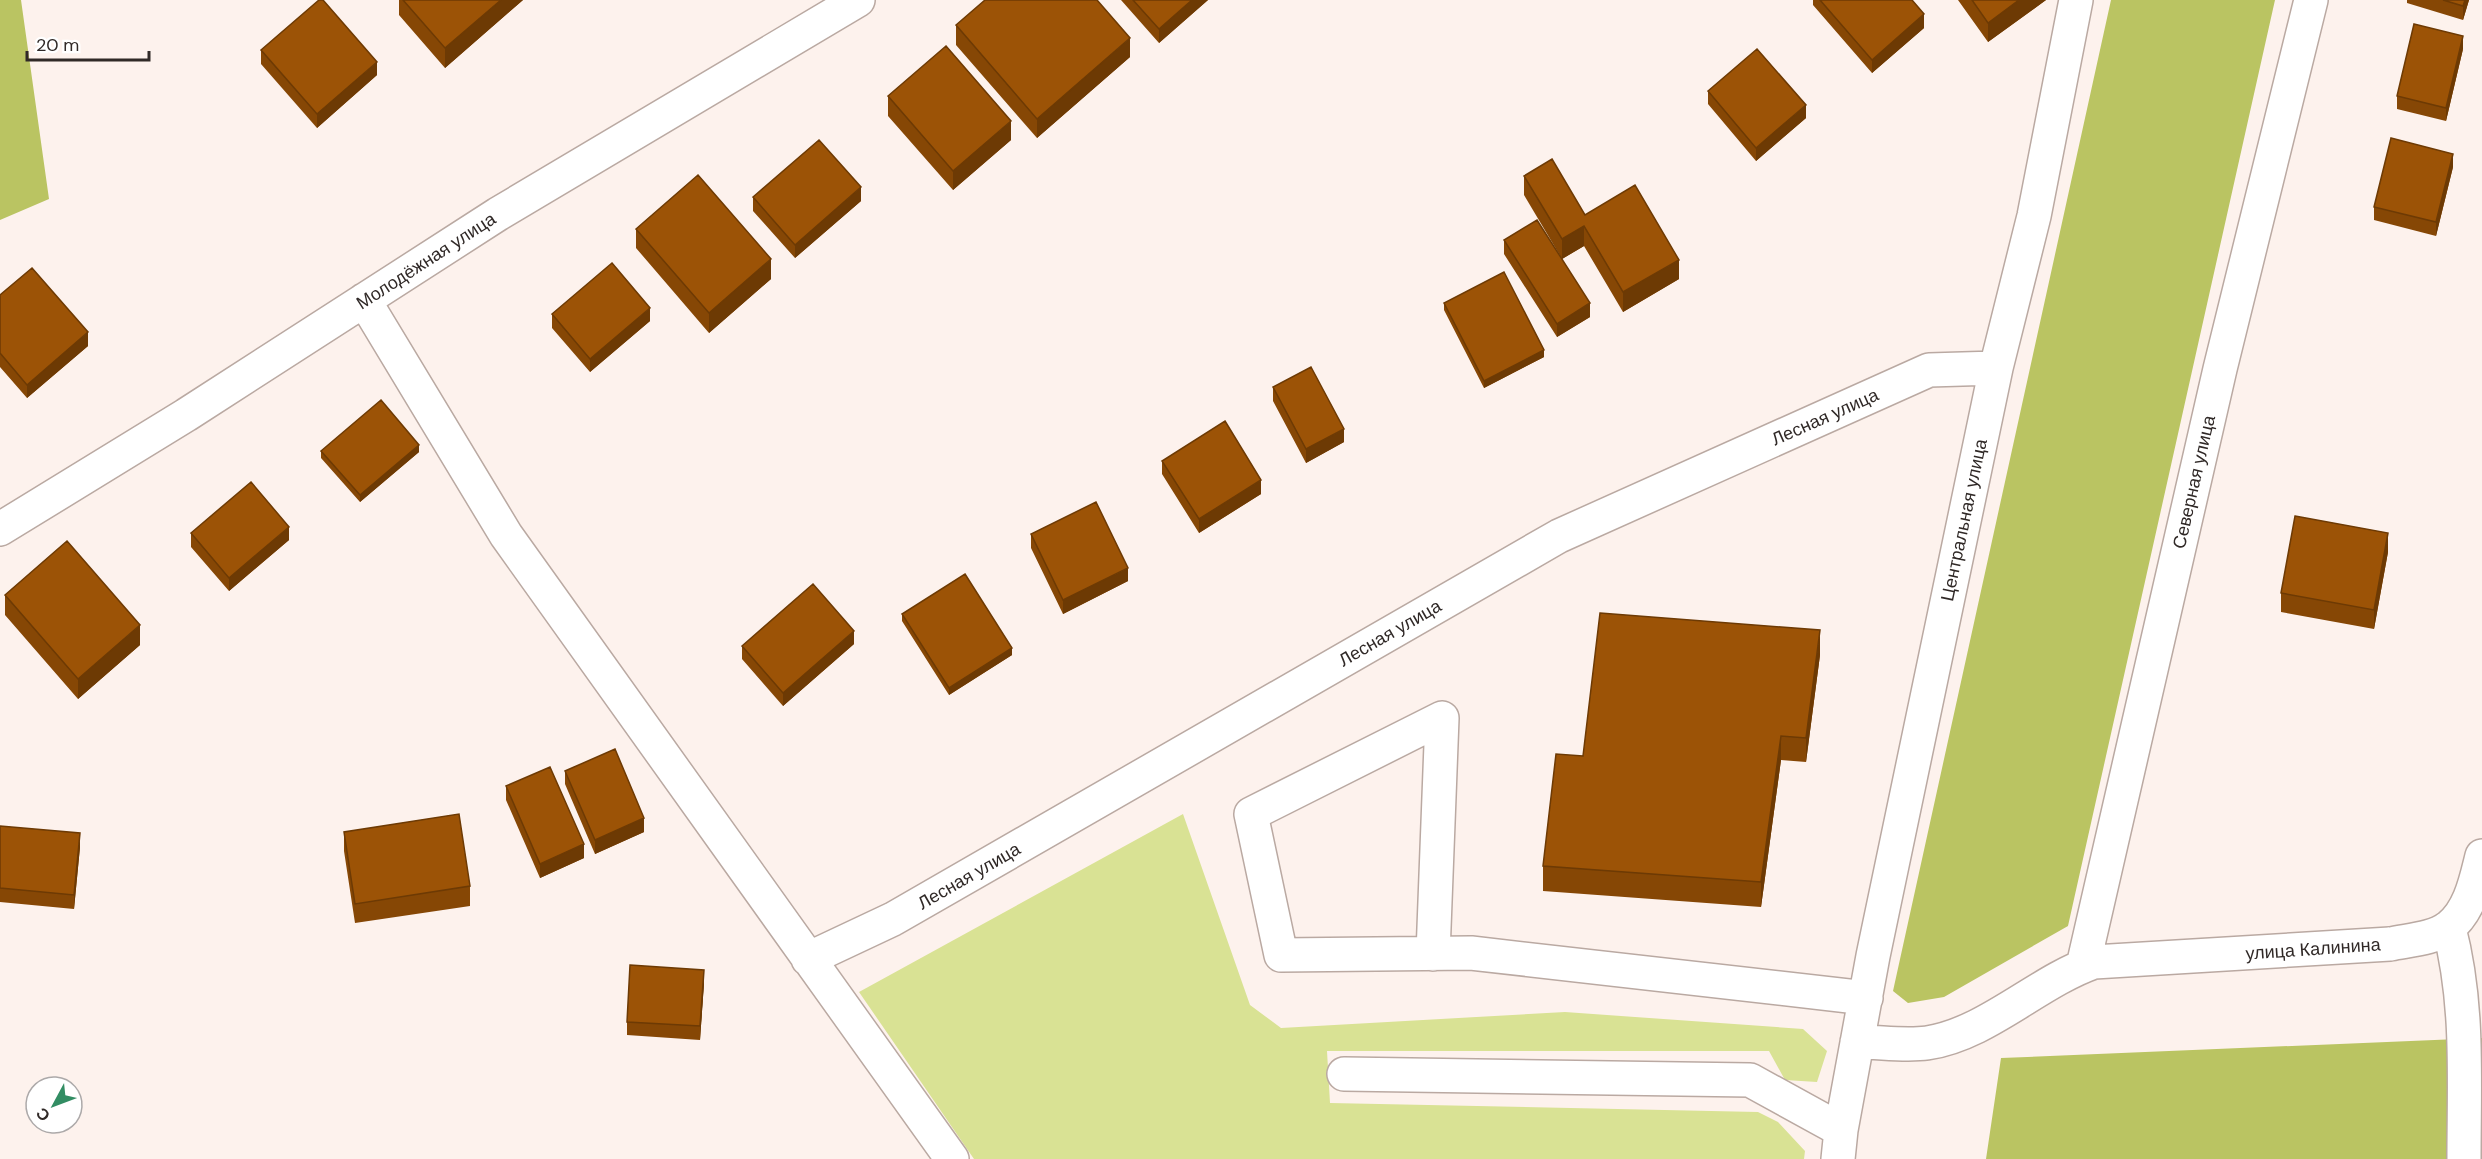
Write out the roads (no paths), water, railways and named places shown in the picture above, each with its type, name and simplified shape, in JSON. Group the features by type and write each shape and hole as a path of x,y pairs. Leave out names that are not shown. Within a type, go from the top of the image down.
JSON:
{"street":[{"name":"Молодёжная улица","path":"0,529 186,415 498,214 858,0"},
{"name":"Центральная улица","path":"1839,1145 1857,1042 1996,368 2034,216 2076,0"},
{"name":"Северная улица","path":"2088,964 2220,369 2311,0"},
{"path":"364,300 506,535 952,1159"},
{"name":"Лесная улица","path":"808,959 893,919 1559,536 1929,370 1996,368"},
{"path":"1433,954 1442,718 1251,814 1281,955 1433,954 1471,953 1866,998"},
{"path":"2464,1159 2464,1017 2458,963 2449,928 2466,907 2482,856"},
{"name":"улица Калинина","path":"2088,964 2391,944 2426,937 2449,928"},
{"path":"1857,1042 1926,1043 1953,1037 2088,964"},
{"path":"1344,1074 1750,1080 1839,1145"}]}
